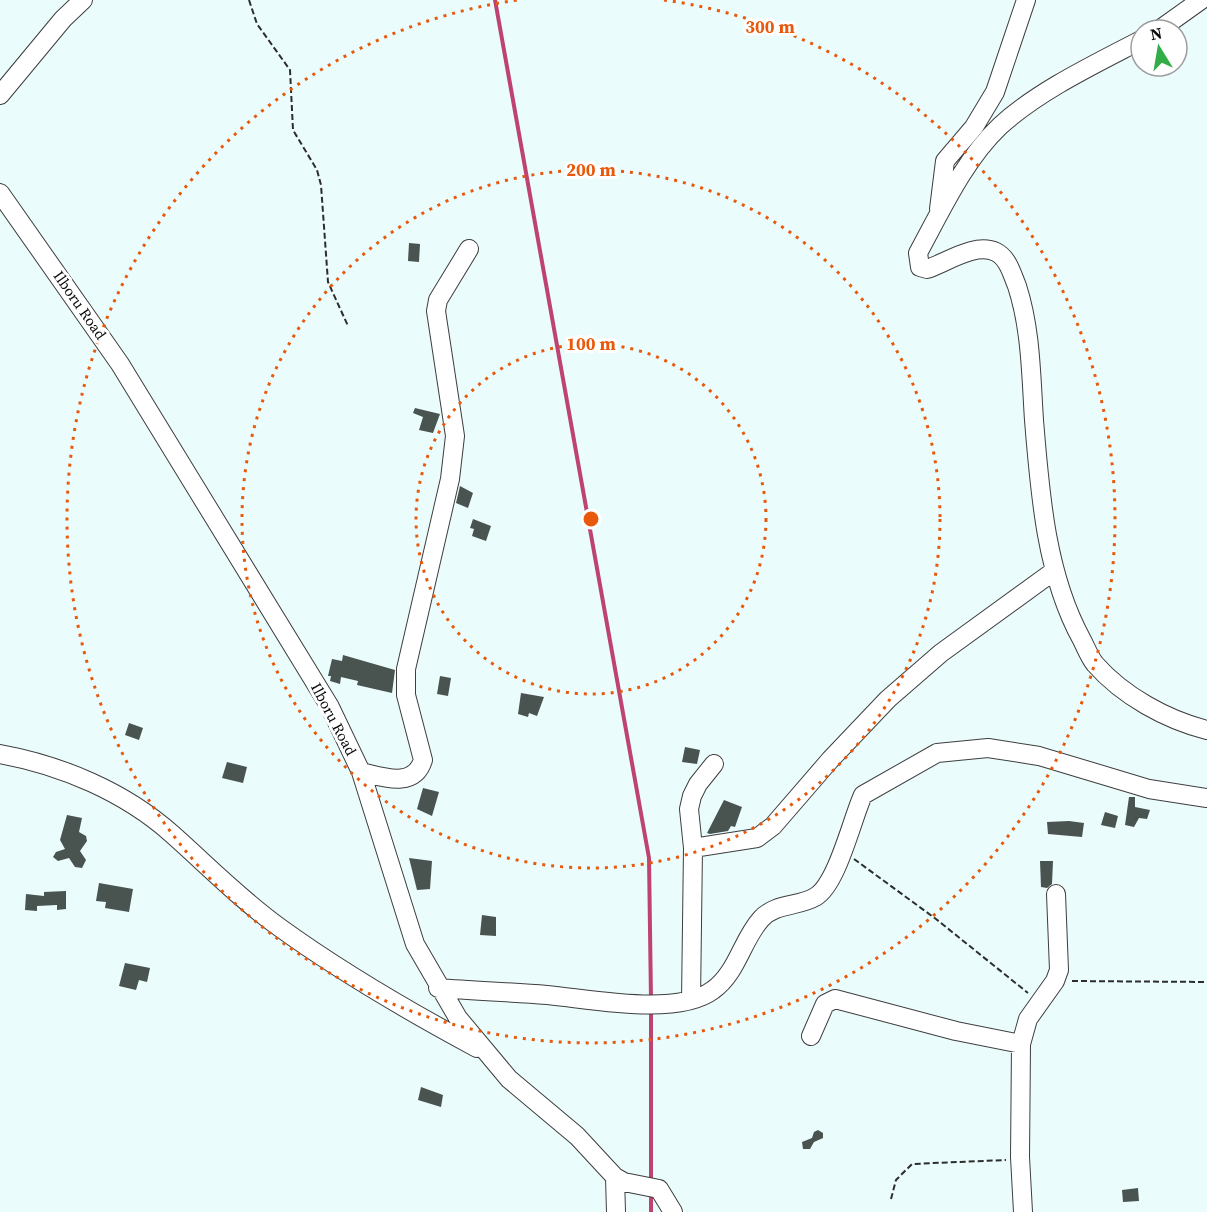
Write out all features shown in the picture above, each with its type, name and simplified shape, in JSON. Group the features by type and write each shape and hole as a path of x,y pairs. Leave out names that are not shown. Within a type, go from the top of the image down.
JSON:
{"street":[{"path":"0,95 63,19 83,0"},
{"path":"939,214 945,161 974,127 995,92 1026,0"},
{"path":"1176,18 1201,0"},
{"path":"1129,47 1035,100 1000,126 964,173 918,253 920,267 927,269 972,251 994,251 1004,258 1025,316 1038,456 1054,571 1072,622 1095,664 1122,688 1167,717 1207,730"},
{"name":"Ilboru Road","path":"0,193 124,371 330,706 362,772 409,927 438,988 484,1052 524,1094 577,1136 615,1177 624,1182 659,1189 674,1212"},
{"path":"362,772 393,780 405,779 420,768 423,760 406,695 406,669 450,479 455,436 436,311 438,300 469,249"},
{"path":"693,848 757,838 773,826 830,760 888,699 941,653 1054,571"},
{"path":"438,988 651,1004 691,1000 712,990 728,976 761,918 770,911 818,896 826,886 843,850 862,795 921,760 954,750 988,748 1039,756 1149,789 1207,798"},
{"path":"0,754 76,775 132,807 170,832 240,897 279,927 437,1026 484,1052"},
{"path":"691,1000 693,848 689,809 692,796 714,764"},
{"path":"1023,1212 1020,1157 1021,1044 1028,1019 1054,981 1060,963 1056,894"},
{"path":"811,1036 825,1004 835,999 956,1031 1021,1044"},
{"path":"615,1177 616,1212"}],"path":[{"path":"249,0 257,24 292,75 290,109 292,130 317,170 321,185 328,282 348,326"},
{"path":"843,850 936,919 1039,1003"},
{"path":"1054,981 1207,982"},
{"path":"891,1199 896,1180 912,1164 923,1161 998,1161 1020,1157"}],"building":[{"path":"409,243 420,244 419,262 408,261"},
{"path":"415,408 440,414 433,433 419,430 423,417 413,413"},
{"path":"460,486 473,493 468,508 456,503"},
{"path":"473,519 491,526 486,541 472,536 474,529 470,528"},
{"path":"343,655 395,670 392,693 357,685 358,681 341,677 340,684 330,681 331,676 328,676 332,659 342,661"},
{"path":"440,676 451,678 448,696 437,694"},
{"path":"521,693 544,697 537,716 529,713 528,717 518,714"},
{"path":"129,723 143,728 139,740 125,735"},
{"path":"685,747 700,750 697,764 682,762"},
{"path":"227,762 247,767 243,783 222,778"},
{"path":"423,788 439,792 432,816 417,809"},
{"path":"1129,797 1135,797 1135,807 1150,810 1147,819 1139,818 1134,827 1125,825"},
{"path":"724,800 742,807 735,827 731,826 728,831 707,833"},
{"path":"1105,812 1118,816 1115,828 1101,825"},
{"path":"67,815 82,818 79,832 86,836 87,841 80,851 86,860 82,868 75,867 69,858 58,861 53,857 56,852 65,849 60,840"},
{"path":"1047,822 1084,823 1082,837 1048,834"},
{"path":"409,858 432,861 430,889 417,890"},
{"path":"1040,861 1053,861 1052,884 1047,888 1041,887"},
{"path":"99,883 133,889 129,912 105,908 106,902 96,901"},
{"path":"66,891 66,909 57,910 57,905 37,906 37,911 25,910 26,894 44,896 44,892"},
{"path":"482,915 496,917 496,936 480,935"},
{"path":"125,963 150,968 147,982 139,980 136,990 119,986"},
{"path":"421,1087 443,1095 441,1107 418,1100"},
{"path":"818,1130 823,1133 823,1138 814,1142 810,1149 803,1149 802,1142 812,1138 814,1132"},
{"path":"1138,1188 1139,1201 1123,1202 1122,1190"}],"waterway":[{"path":"495,0 649,858 651,1000"},
{"path":"651,1010 651,1183"},
{"path":"651,1193 651,1212"}]}
